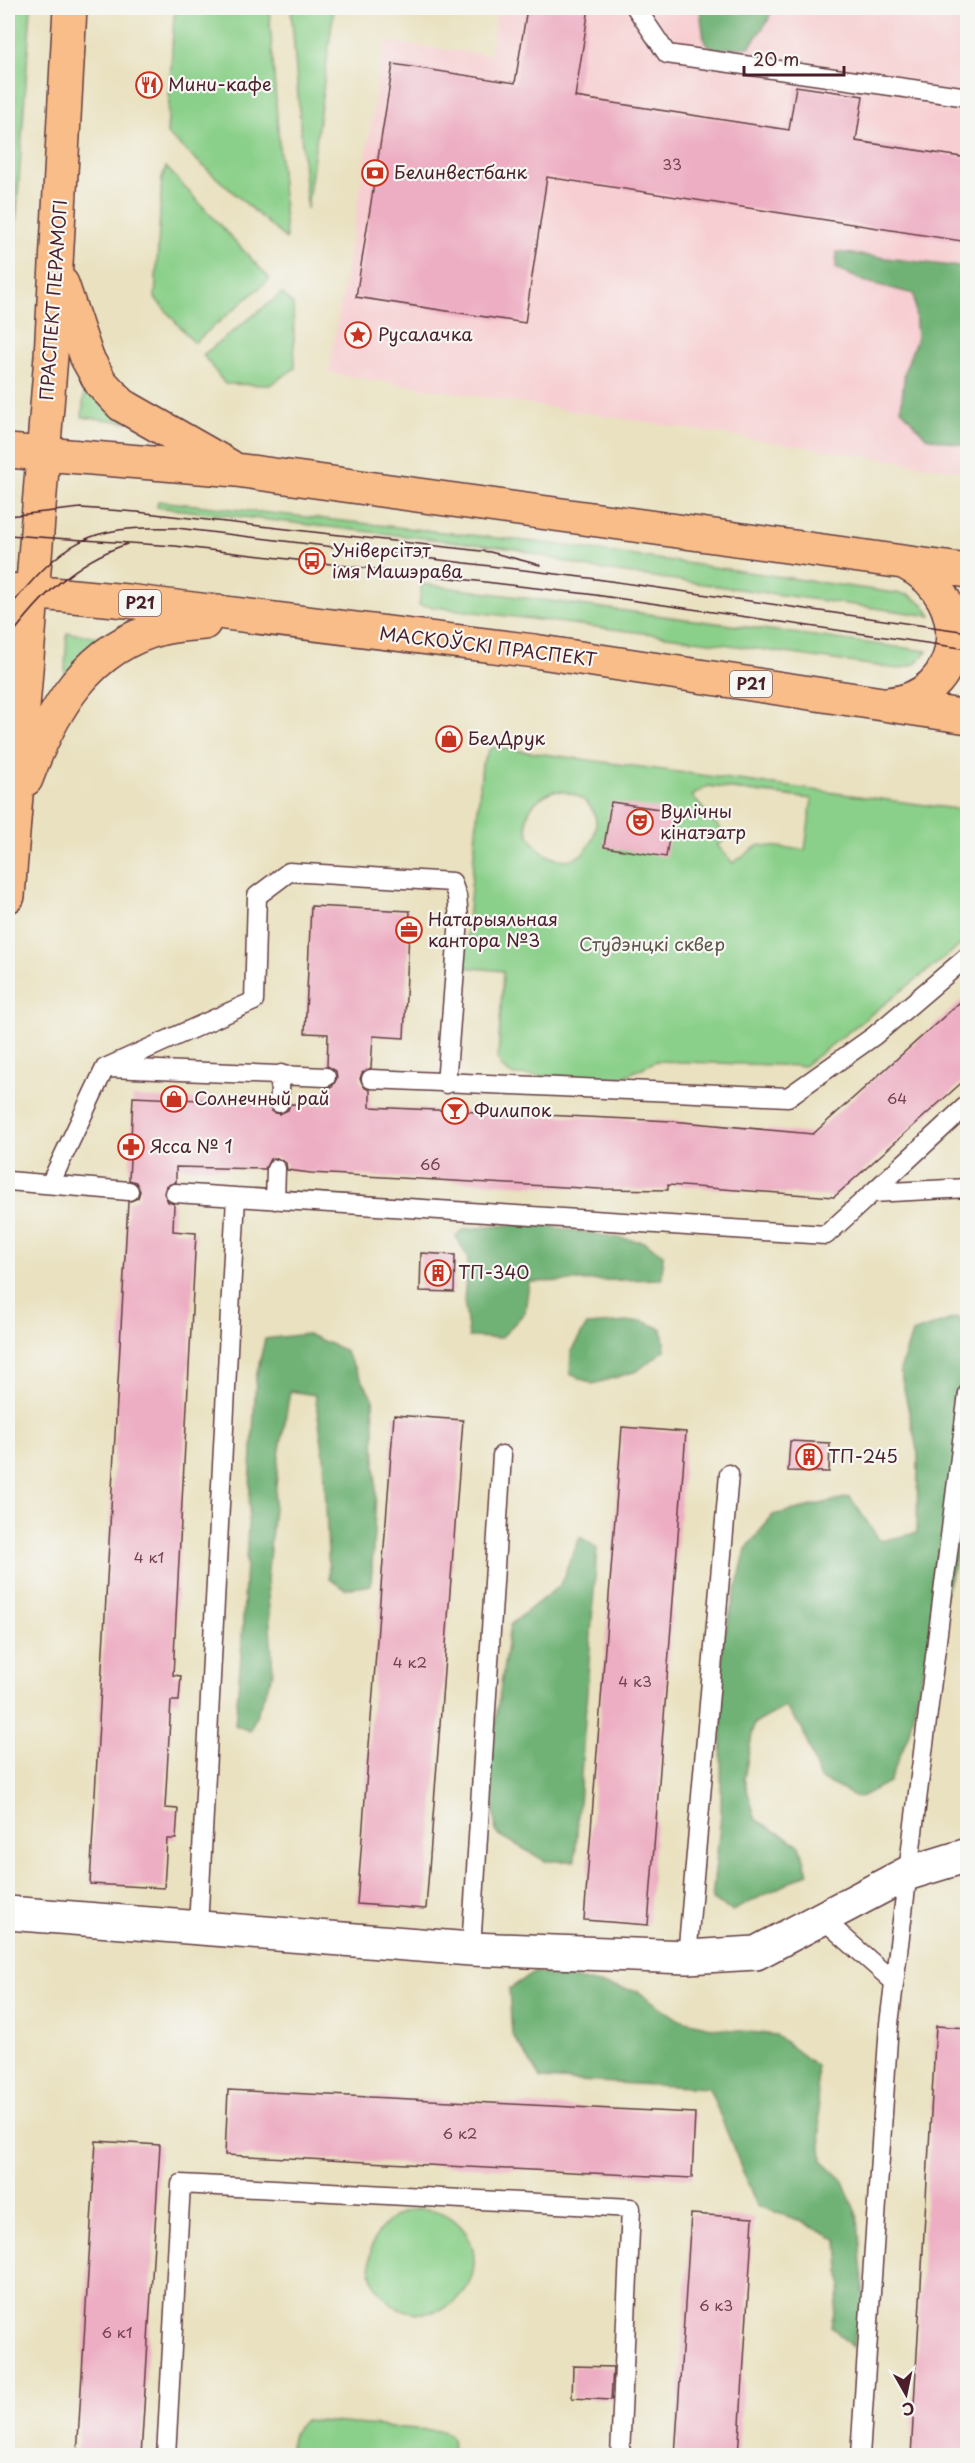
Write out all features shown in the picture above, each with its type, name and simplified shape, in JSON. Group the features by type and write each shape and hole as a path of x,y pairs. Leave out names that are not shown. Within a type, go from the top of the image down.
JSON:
{"main road":[{"name":"ПРАСПЕКТ ПЕРАМОГІ","path":"8,896 14,811 20,591 43,454 57,268 70,8"},
{"path":"57,268 87,358 101,383 122,405 236,471"},
{"path":"8,451 236,471 968,571"},
{"path":"873,703 890,704 906,700 933,683 944,671 955,640 955,624 944,593 921,571 890,560"},
{"name":"МАСКОЎСКІ ПРАСПЕКТ","path":"20,591 534,651 968,717"},
{"path":"14,811 35,756 60,704 100,659 122,645 161,628 247,616"}],"street":[{"path":"8,1913 471,1949 687,1957 756,1953 906,1874 968,1855"}],"lane":[{"path":"636,8 667,54 968,97"},
{"path":"50,1184 105,1068 254,1001 257,896 289,872 452,882 457,896 459,919 446,1084"},
{"path":"371,1079 788,1097 874,1036 968,956"},
{"path":"105,1068 326,1077"},
{"path":"279,1103 281,1074"},
{"path":"175,1193 826,1235 968,1104"},
{"path":"275,1200 276,1169"},
{"path":"8,1181 129,1191"},
{"path":"872,1193 968,1188"},
{"path":"198,1928 236,1197"},
{"path":"860,2456 889,2024 968,1393"},
{"path":"471,1949 502,1455"},
{"path":"687,1957 729,1474"},
{"path":"823,1919 894,1982"},
{"path":"166,2456 181,2184 631,2208 620,2456"}],"shaded area":[{"path":"497,8 967,8 967,472 329,373 385,42 490,55"}],"green space":[{"path":"8,8 31,8 9,323 8,323"},
{"path":"181,8 269,8 286,239 167,134 174,16"},
{"path":"291,8 334,8 307,209"},
{"path":"700,8 772,8 768,21 749,47 713,49 704,40"},
{"path":"166,167 270,279 194,343 155,298 162,178"},
{"path":"837,252 967,268 967,446 926,437 901,409 905,370 917,338 914,294 863,281 836,268"},
{"path":"282,293 293,305 295,368 270,385 225,384 203,355"},
{"path":"86,369 126,422 82,417"},
{"path":"158,501 544,543 909,595 923,604 931,616 590,568 516,549 157,507"},
{"path":"422,584 927,651 915,664 898,669 660,635 419,605"},
{"path":"67,633 113,638 64,686"},
{"name":"Студэнцкі сквер","path":"491,747 963,810 967,812 967,928 960,934 966,941 804,1066 656,1061 621,1078 512,1075 502,1068 498,1059 503,971 464,967 482,764","holes":["708,786 812,799 805,850 759,845 733,863 717,845 728,838 692,796","553,791 572,794 580,798 587,803 595,818 596,828 593,838 582,854 567,860 552,857 538,848 529,835 527,819 534,804"]},
{"path":"530,1223 644,1242 663,1254 662,1279 529,1282 525,1312 501,1338 469,1337 464,1300 468,1258 456,1237 465,1229"},
{"path":"958,1317 968,1331 967,1519 923,1671 908,1736 889,1782 859,1798 820,1779 802,1728 785,1707 754,1724 744,1779 756,1820 800,1845 808,1873 732,1911 712,1900 721,1814 722,1646 746,1549 773,1515 850,1497 880,1541 917,1533 918,1454 900,1370 912,1333"},
{"path":"643,1321 662,1329 665,1350 637,1371 593,1384 570,1374 571,1351 587,1325"},
{"path":"307,1334 344,1350 373,1398 376,1492 371,1585 345,1589 329,1579 324,1456 315,1395 290,1391 279,1455 267,1580 273,1673 250,1731 235,1725 241,1656 256,1377 265,1339"},
{"path":"580,1537 597,1548 575,1861 545,1861 496,1833 489,1764 510,1625 560,1585"},
{"path":"535,1972 637,1991 678,2019 714,2028 776,2035 816,2066 822,2160 842,2179 858,2218 864,2301 852,2347 831,2326 841,2286 838,2240 798,2220 757,2206 709,2088 541,2079 512,2034 509,1989"},
{"path":"422,2209 442,2213 459,2224 470,2241 474,2261 470,2281 459,2298 442,2309 422,2313 402,2309 385,2298 374,2281 370,2261 374,2241 385,2224 402,2213"},
{"path":"305,2420 441,2431 451,2437 452,2455 290,2455 293,2435 297,2427"}],"building":[{"path":"527,8 589,8 575,97 789,130 796,86 863,96 856,141 968,158 968,242 547,177 525,323 356,297 393,64 515,83"},
{"name":"Вулічны кінатэатр","path":"611,802 673,811 666,857 604,847"},
{"path":"311,906 410,911 404,1038 373,1036 371,1068 362,1073 360,1079 365,1088 370,1090 370,1107 672,1121 813,1134 968,995 968,1077 834,1197 668,1185 668,1190 600,1189 311,1173 287,1170 286,1163 277,1158 270,1159 265,1169 176,1167 176,1182 166,1186 164,1193 168,1202 174,1204 173,1231 196,1233 173,1675 181,1676 179,1701 171,1701 165,1808 178,1809 176,1839 167,1839 164,1888 90,1884 128,1202 138,1198 140,1191 136,1182 129,1180 133,1097 268,1103 272,1112 279,1114 288,1110 290,1104 325,1105 326,1088 332,1087 337,1078 336,1071 327,1066 328,1034 305,1033"},
{"name":"ТП-340","path":"421,1253 455,1255 454,1292 420,1291"},
{"path":"394,1415 463,1420 426,1909 357,1904"},
{"path":"622,1427 686,1432 648,1925 584,1920"},
{"name":"ТП-245","path":"790,1441 830,1443 829,1472 788,1471"},
{"path":"936,2026 968,2028 968,2456 911,2456"},
{"path":"228,2090 695,2113 692,2178 225,2155"},
{"path":"96,2141 160,2145 141,2456 77,2456"},
{"path":"691,2214 753,2218 738,2456 675,2456"},
{"path":"573,2366 613,2367 611,2400 572,2398"}],"tram line":[{"path":"8,516 81,508 137,512 490,552 540,565"},
{"path":"8,609 45,567 80,542 99,534 120,530 177,528 589,578 968,632"},
{"path":"8,535 175,546 588,594 968,649"},
{"path":"8,640 46,595 74,571 127,544"}],"place":[{"name":"Мини-кафе","path":"149,85"},
{"name":"Белинвестбанк","path":"375,173"},
{"name":"Русалачка","path":"358,335"},
{"name":"Універсітэт імя Машэрава","path":"312,561"},
{"name":"БелДрук","path":"449,739"},
{"name":"Вулічны кінатэатр","path":"640,822"},
{"name":"Натарыяльная кантора №3","path":"409,930"},
{"name":"Солнечный рай","path":"174,1099"},
{"name":"Филипок","path":"455,1111"},
{"name":"Ясса № 1","path":"131,1147"},
{"name":"ТП-340","path":"438,1273"},
{"name":"ТП-245","path":"809,1457"}]}
